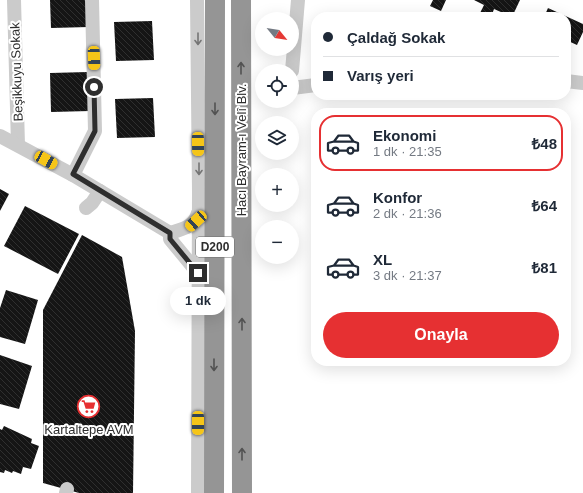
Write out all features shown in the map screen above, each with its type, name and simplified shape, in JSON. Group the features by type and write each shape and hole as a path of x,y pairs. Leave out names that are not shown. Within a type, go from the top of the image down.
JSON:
{"highway":[{"name":"Hacı Bayram-ı Velî Blv.","path":"214,0 214,493"},
{"name":"Hacı Bayram-ı Velî Blv.","path":"241,0 242,493"}],"street":[{"name":"Beşikkuyu Sokak","path":"14,0 18,145"},
{"path":"73,174 95,131 92,0"},
{"path":"197,0 199,211 198,493"},
{"path":"293,64 298,0"},
{"path":"571,82 583,83"},
{"path":"299,87 311,86"},
{"path":"0,136 73,174 170,233"},
{"path":"86,208 92,203 100,191"},
{"path":"170,233 190,226 196,221 199,211"},
{"path":"170,233 170,239 198,273"}],"building":[{"path":"50,0 88,0 89,27 51,28"},
{"path":"433,0 446,0 441,11 430,6"},
{"path":"474,0 520,0 514,12 501,12 494,9 493,12 480,12 484,5"},
{"path":"548,8 557,12 546,12"},
{"path":"571,19 583,24 583,32 577,45 571,42"},
{"path":"152,21 154,60 116,61 114,22"},
{"path":"88,72 90,111 51,112 50,73"},
{"path":"153,98 155,137 117,138 115,99"},
{"path":"0,189 9,194 0,211"},
{"path":"25,206 79,234 58,274 4,246"},
{"name":"Kartaltepe AVM","path":"82,235 122,257 135,331 133,493 79,493 43,483 43,310"},
{"path":"6,290 38,300 25,344 0,337 0,308"},
{"path":"0,355 32,366 19,409 0,404"},
{"path":"4,426 32,439 31,443 39,446 31,469 23,467 21,474 13,471 12,473 5,470 4,473 0,472 0,429 2,430"}],"place":[{"name":"Kartaltepe AVM","path":"89,407"}],"route":[{"path":"94,87 95,131 73,174 134,212 161,226 170,233 170,239 198,273"}]}
